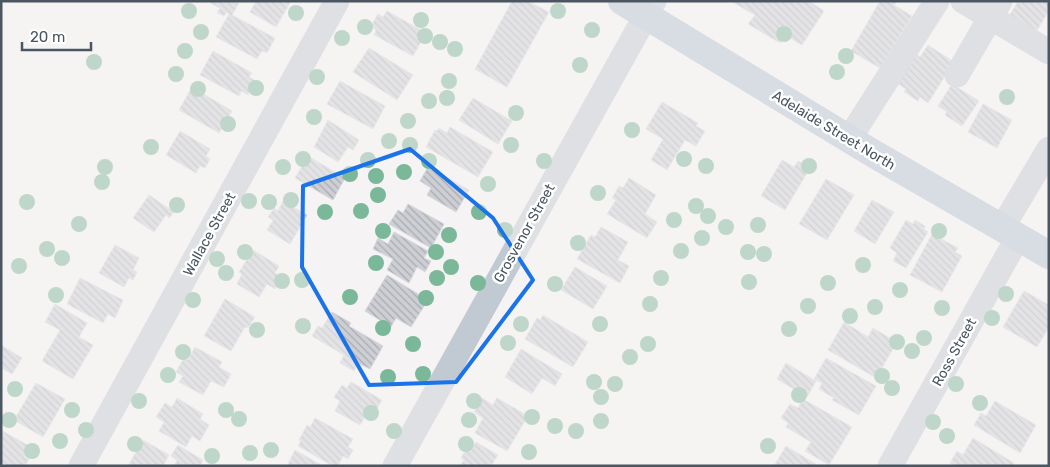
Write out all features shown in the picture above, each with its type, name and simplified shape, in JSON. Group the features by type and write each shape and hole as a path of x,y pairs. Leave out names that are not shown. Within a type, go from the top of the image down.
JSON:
{"main road":[{"name":"Adelaide Street North","path":"622,1 649,8 849,139 1049,255"}],"street":[{"name":"Wallace Street","path":"81,466 337,1"},
{"path":"849,139 937,1"},
{"path":"963,1 996,10 1049,52"},
{"name":"Grosvenor Street","path":"395,466 649,8"},
{"path":"957,75 996,10"},
{"name":"Ross Street","path":"890,466 1010,233 1049,149"}],"highlighted area":[{"path":"410,149 493,218 533,280 456,382 369,385 302,267 303,186"}],"building":[{"path":"211,1 239,3 232,15 275,38 267,53 262,51 257,59 216,37 229,14 227,12 224,16 217,13 220,8 210,3"},
{"path":"256,1 291,1 276,27 250,12"},
{"path":"512,1 527,1 549,12 507,87 475,69"},
{"path":"735,1 809,1 824,11 802,45 785,35 780,43 748,24 755,15 734,3"},
{"path":"880,1 897,1 894,5 912,16 880,68 851,51"},
{"path":"1014,1 1049,1 1049,10 1035,34 1008,18 1017,3"},
{"path":"387,11 426,33 413,56 374,35 376,30 371,26 378,14 383,17"},
{"path":"928,45 954,62 928,103 920,97 918,101 904,92 906,89 897,83 916,54 920,57"},
{"path":"369,48 413,75 397,100 353,72"},
{"path":"213,51 252,73 249,77 256,81 248,95 241,91 239,96 200,75"},
{"path":"340,81 385,106 373,129 327,104"},
{"path":"952,84 979,101 962,126 945,115 947,112 938,106"},
{"path":"192,87 232,111 219,133 179,110"},
{"path":"473,98 512,121 498,144 459,120"},
{"path":"662,102 698,123 696,126 705,131 696,146 685,140 667,170 651,160 663,139 646,129"},
{"path":"983,104 1012,120 997,148 968,132"},
{"path":"328,120 359,140 353,150 348,147 338,162 314,147"},
{"path":"450,127 493,152 478,177 426,147 435,130 437,131 439,128 447,133"},
{"path":"180,131 210,149 206,156 210,159 205,168 200,166 196,173 166,155"},
{"path":"308,156 345,178 333,200 295,178"},
{"path":"782,160 794,167 798,161 810,168 785,210 761,196"},
{"path":"428,167 469,190 456,212 427,195 431,188 420,181"},
{"path":"629,178 656,195 645,214 657,222 647,238 607,214 616,200 612,198 619,186 623,188"},
{"path":"826,179 854,195 827,240 799,224"},
{"path":"149,195 174,212 169,218 166,215 154,232 133,218"},
{"path":"872,200 894,212 875,244 854,231"},
{"path":"283,201 307,215 290,244 267,230 273,220 268,217 274,208 278,211"},
{"path":"408,204 444,224 431,248 389,224 398,210 403,213"},
{"path":"906,220 913,224 915,220 925,226 924,229 928,232 906,268 893,261 897,253 890,248"},
{"path":"601,227 628,242 618,260 629,266 620,283 577,259 591,235 595,237"},
{"path":"394,232 428,251 424,258 431,261 425,272 417,267 409,283 387,270 393,259 373,249 378,238 388,244"},
{"path":"932,234 958,248 955,252 962,256 942,292 910,275"},
{"path":"115,245 139,258 133,270 137,272 133,280 129,278 124,287 99,273"},
{"path":"253,250 279,266 275,273 282,277 275,289 267,284 259,297 237,284 242,274 239,272"},
{"path":"575,267 607,286 593,309 561,290"},
{"path":"387,275 428,300 411,327 396,318 391,327 365,311"},
{"path":"80,278 123,300 115,318 108,314 103,323 67,304"},
{"path":"1024,291 1049,305 1049,327 1037,347 1003,327"},
{"path":"225,299 255,317 248,328 245,327 231,351 204,336"},
{"path":"55,304 87,323 79,337 93,345 73,379 42,361 60,330 45,322"},
{"path":"332,312 351,323 349,326 383,346 370,369 358,363 354,371 340,363 344,355 312,336 318,326 322,328"},
{"path":"543,315 588,342 573,367 525,339 537,318 540,320"},
{"path":"844,322 868,337 873,328 897,342 876,378 828,350"},
{"path":"1,345 22,358 12,374 1,368"},
{"path":"195,347 222,362 219,367 231,374 224,387 211,381 203,395 179,382 183,376 176,372 184,358 188,360"},
{"path":"521,349 562,374 555,386 542,378 532,394 505,377"},
{"path":"826,358 876,386 859,415 832,400 834,398 819,389 822,383 814,379"},
{"path":"786,363 816,381 807,397 777,379"},
{"path":"351,382 382,400 376,410 371,407 360,425 335,411 340,401 334,397 342,385 347,388"},
{"path":"36,383 65,399 43,437 14,420"},
{"path":"177,398 203,414 200,419 209,425 200,441 192,436 186,447 159,431 164,422 156,417 165,403 172,407"},
{"path":"482,398 493,405 497,398 528,416 507,451 475,433 483,418 474,412"},
{"path":"803,399 852,427 829,465 805,451 811,442 786,427 788,423 781,418 790,404 798,408"},
{"path":"995,401 1036,425 1020,453 974,425 981,413 986,416"},
{"path":"315,418 353,439 348,447 353,450 348,459 343,456 338,466 333,466 298,446 307,425 310,427"},
{"path":"1,430 31,447 25,457 29,459 25,466 7,466 1,463"},
{"path":"973,438 1014,463 1012,466 956,466 950,463 957,451 963,455"},
{"path":"143,440 169,455 163,466 128,466"},
{"path":"476,442 498,455 491,466 460,466 464,460 461,458 466,449 470,452"},
{"path":"178,445 203,460 200,466 174,466 177,460 171,456"},
{"path":"786,446 819,466 774,466"},
{"path":"295,450 323,466 287,466"}]}
